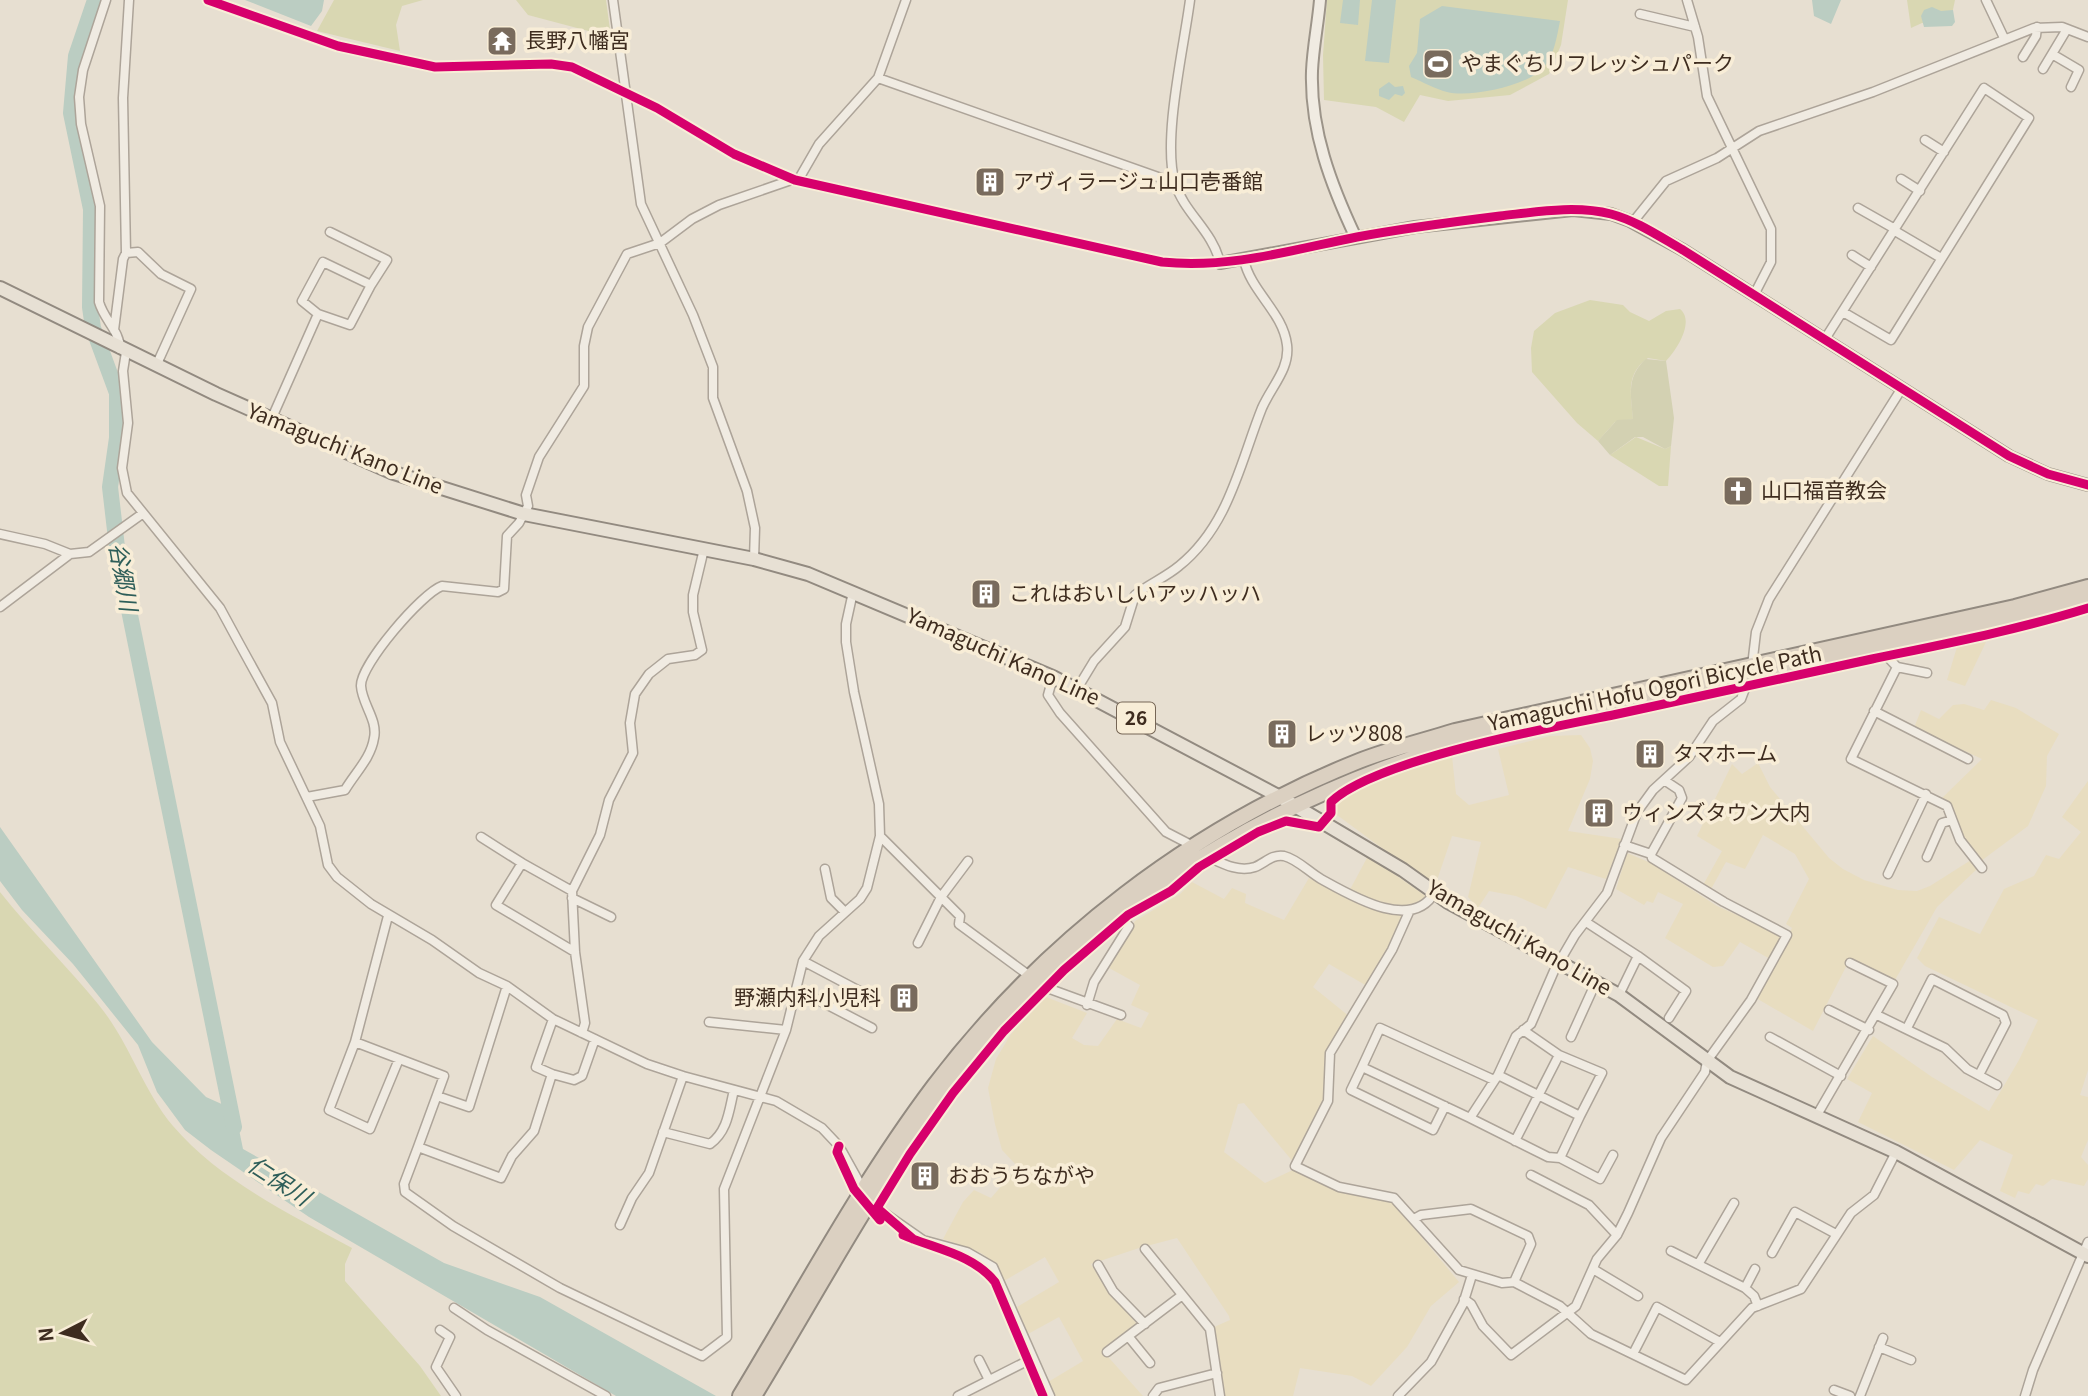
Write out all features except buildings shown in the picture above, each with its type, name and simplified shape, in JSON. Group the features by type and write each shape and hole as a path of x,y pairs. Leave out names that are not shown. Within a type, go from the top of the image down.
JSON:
{"highway":[{"path":"1879,644 2088,587"},
{"path":"1035,981 1107,909 1198,851 1361,761 1442,735 2088,601"},
{"path":"740,1396 768,1361 934,1086 995,1013 1198,851"},
{"path":"754,1396 768,1361"}],"main road":[{"name":"Yamaguchi Kano Line","path":"0,288 156,366 391,472 524,514 754,559 853,592 1053,677 1286,801 1435,892 1619,995 1730,1077 1896,1152 2086,1251"}],"street":[{"path":"106,0 82,70 79,97 81,124 100,206 99,303 102,315 120,340 128,423 122,482 142,514 220,608 272,703 280,742 320,825 328,865 337,877 388,916 432,940 479,973 507,986 553,1019 683,1076 776,1101 822,1128 839,1146 868,1197 923,1240 967,1252 993,1267 1050,1396"},
{"path":"114,330 126,253 123,97 130,0"},
{"path":"208,0 224,2 338,47 435,67 551,64 572,67 689,125 734,154 794,180 1162,262 1220,263 1244,260 1415,227 1558,210 1611,214 1633,222 1754,295 2009,456 2048,474 2088,485"},
{"path":"613,0 641,204 713,368 713,398 747,491 755,528 754,559"},
{"path":"307,797 345,790 366,760 375,728 361,689 361,680 379,649 437,588 498,592 504,589 507,536 528,506 526,495 539,457 584,386 584,346 588,327 627,254 660,243 692,219 719,205 800,177 819,144 878,78 906,0"},
{"path":"1190,0 1172,144 1175,183 1207,232 1220,263"},
{"path":"1320,0 1312,72 1319,142 1338,200 1356,238"},
{"path":"1686,0 1695,27 1707,96 1771,229 1771,262 1754,295"},
{"path":"1987,0 2004,38"},
{"path":"1640,14 1695,27"},
{"path":"1633,222 1667,181 1731,149 1759,131 1873,92 2037,27 2067,29 2088,37"},
{"path":"2024,57 2036,36 2037,27"},
{"path":"2043,69 2067,29"},
{"path":"2052,54 2079,70 2071,87"},
{"path":"878,78 1175,183"},
{"path":"1825,339 1984,88 2029,118 1891,340 1843,312"},
{"path":"1925,140 1944,152"},
{"path":"1901,179 1920,191"},
{"path":"1858,208 1941,258"},
{"path":"330,232 387,260 350,325 318,314 302,301 323,262 371,285"},
{"path":"126,253 143,255 161,274 191,289 156,366"},
{"path":"1852,255 1871,267"},
{"path":"1077,689 1094,661 1125,627 1135,595 1180,566 1222,512 1238,482 1268,394 1284,370 1287,345 1284,331 1254,286 1244,260"},
{"path":"271,420 318,314"},
{"path":"1470,1118 1496,1078 1516,1036 1531,1024 1560,962 1607,893 1637,812 1664,780 1689,757 1713,722 1741,699 1751,672 1756,632 1769,599 1902,388"},
{"path":"0,534 45,544 70,554 89,552 142,514"},
{"path":"582,1033 585,1023 575,953 572,895 600,835 609,800 633,753 630,723 635,694 649,674 668,659 695,655 702,650 702,639 693,612 693,595 704,549"},
{"path":"0,607 70,554"},
{"path":"355,1042 444,1076 404,1184 405,1192 453,1226 560,1288 702,1356 727,1337 724,1189 786,1030 803,961 819,936 867,888 880,836 880,804 854,692 846,642 853,592"},
{"path":"1879,644 1897,667 1927,673"},
{"path":"1897,667 1851,759 1947,806 1960,841 1982,868"},
{"path":"1053,677 1048,695 1060,713 1166,832 1198,851 1236,869 1255,867 1278,855 1288,856 1321,879 1381,908 1409,912 1430,901 1435,892"},
{"path":"1874,711 1968,759"},
{"path":"1651,854 1682,798 1679,790 1664,780"},
{"path":"1888,874 1926,794"},
{"path":"1927,857 1942,823 1952,820"},
{"path":"880,836 909,868 960,916 959,924 1035,981 1087,1005 1121,1015"},
{"path":"481,837 611,917"},
{"path":"1464,1299 1471,1304 1483,1326 1511,1355 1576,1306 1603,1248 1617,1235 1661,1138 1705,1072 1707,1061 1751,1000 1787,935 1724,902 1652,858 1651,854 1625,845"},
{"path":"918,943 942,897 968,861"},
{"path":"522,863 496,905 575,953"},
{"path":"825,869 831,898 845,912"},
{"path":"1409,912 1392,950 1330,1053 1328,1101 1295,1166 1339,1187 1394,1198 1459,1270 1502,1283 1514,1282 1569,1313 1591,1334 1634,1352 1686,1380 1752,1308 1801,1289 1851,1213 1874,1195 1896,1152"},
{"path":"388,916 355,1042 329,1110 370,1129 399,1059"},
{"path":"1087,1005 1094,982 1129,926 1118,916"},
{"path":"1586,922 1686,991 1670,1018"},
{"path":"1619,995 1638,956"},
{"path":"803,961 871,997"},
{"path":"1817,1115 1869,1030 1893,984 1850,963"},
{"path":"1907,1028 1932,979 2003,1015 2006,1023 1979,1075"},
{"path":"1571,1037 1596,982"},
{"path":"438,1096 469,1107 507,986"},
{"path":"797,989 872,1028"},
{"path":"1829,1010 1869,1030"},
{"path":"1877,1015 1945,1048 1979,1075 1997,1085"},
{"path":"553,1019 536,1067 574,1080 582,1076 595,1039"},
{"path":"709,1021 786,1030"},
{"path":"1445,1106 1433,1130 1351,1090 1380,1028 1580,1116"},
{"path":"1523,1030 1559,1055 1602,1073 1560,1158"},
{"path":"1770,1037 1841,1076"},
{"path":"1515,1141 1559,1055"},
{"path":"1362,1067 1548,1157 1560,1158 1600,1179 1612,1155"},
{"path":"418,1147 501,1178 512,1156 534,1131 552,1074"},
{"path":"620,1225 632,1198 649,1173 683,1076"},
{"path":"663,1132 710,1144 718,1138 727,1122 734,1090"},
{"path":"1531,1175 1589,1205 1617,1235"},
{"path":"1699,1263 1734,1203"},
{"path":"1414,1219 1421,1215 1471,1209 1528,1236 1531,1244 1514,1282"},
{"path":"1772,1253 1795,1212 1836,1234"},
{"path":"1144,1249 1210,1329 1220,1396"},
{"path":"1671,1251 1745,1288 1754,1296 1758,1306"},
{"path":"2027,1395 2032,1370 2086,1251"},
{"path":"1098,1265 1113,1291 1145,1324"},
{"path":"1593,1269 1638,1296"},
{"path":"1745,1288 1755,1269"},
{"path":"1398,1396 1431,1362 1464,1299 1472,1275"},
{"path":"1107,1352 1181,1296"},
{"path":"1634,1352 1653,1304 1720,1342"},
{"path":"454,1308 487,1330 606,1396"},
{"path":"440,1330 450,1337 436,1367 456,1396"},
{"path":"1128,1336 1150,1363"},
{"path":"1860,1396 1883,1338"},
{"path":"1879,1347 1911,1360"},
{"path":"958,1396 1033,1358"},
{"path":"979,1360 989,1380"},
{"path":"1153,1396 1159,1388 1217,1373"},
{"path":"1834,1390 1850,1396"}],"shaded area":[{"path":"334,0 423,0 402,6 396,25 400,51 317,31"},
{"path":"516,0 606,0 611,37 528,15"},
{"name":"やまぐちリフレッシュパーク","path":"1327,0 1568,0 1561,45 1549,74 1510,95 1448,101 1420,95 1404,122 1376,107 1324,100 1323,55"},
{"path":"1907,0 1955,0 1950,24 1922,23 1911,28"},
{"path":"1590,300 1623,305 1630,312 1649,321 1666,311 1680,309 1686,321 1679,343 1666,361 1648,358 1636,371 1631,385 1633,419 1615,422 1598,441 1577,423 1532,372 1531,348 1534,331 1555,313"},
{"path":"1646,359 1666,361 1674,418 1671,446 1665,449 1643,437 1635,437 1610,455 1598,441 1617,420 1633,419 1631,386 1635,372"},
{"path":"1636,437 1665,449 1671,446 1668,486 1659,486 1610,455"},
{"path":"1986,642 1965,686 1947,680 1957,647"},
{"path":"1991,700 2016,708 2059,734 2047,756 2046,786 2028,826 1981,861 1966,842 1950,802 1941,799 1982,759 1914,728 1921,710 1939,719 1953,705 1964,704 1984,710"},
{"path":"1581,735 1590,748 1593,761 1590,779 1568,831 1622,839 1606,879 1568,867 1546,909 1516,896 1489,891 1478,908 1468,897 1481,842 1452,836 1436,883 1413,871 1337,815 1334,807 1340,796 1358,787 1452,756 1456,794 1469,805 1509,795 1498,749 1550,736"},
{"path":"1758,763 1770,787 1829,858 1864,880 1898,890 1917,891 1930,886 1971,860 1977,869 1937,907 1895,980 1850,959 1813,1031 1756,998 1792,928 1786,924 1809,879 1795,854 1763,835 1745,869 1726,862 1710,891 1702,887 1722,851 1697,836 1732,764 1742,774"},
{"path":"2088,781 2088,1070 2080,1095 2088,1097 2088,1140 2081,1157 2088,1165 2088,1179 2084,1186 2052,1179 2043,1186 2036,1184 2029,1194 2018,1191 2015,1198 2000,1191 2013,1155 1980,1140 1954,1170 1858,1122 1872,1093 1847,1079 1873,1036 1932,1077 1989,1111 2019,1060 2038,1020 1925,966 1917,958 1939,917 1980,934 2004,889 2034,876 2046,855 2059,859 2081,832 2062,817"},
{"path":"1627,853 1651,863 1717,906 1773,931 1781,938 1770,959 1740,942 1723,966 1713,967 1665,938 1683,904 1658,892 1653,903 1647,901 1644,905 1616,889"},
{"path":"1368,856 1429,898 1410,909 1367,986 1329,964 1313,987 1350,1017 1326,1056 1325,1100 1294,1163 1244,1103 1238,1104 1224,1152 1265,1183 1297,1168 1312,1177 1390,1199 1459,1282 1431,1306 1407,1347 1371,1386 1352,1376 1300,1368 1293,1396 1225,1396 1214,1327 1230,1320 1229,1316 1177,1238 1139,1248 1091,1264 1109,1293 1138,1325 1102,1350 1143,1396 1055,1396 1048,1382 1083,1361 1059,1317 1028,1334 1017,1307 1059,1282 1045,1257 1004,1281 992,1261 981,1253 943,1239 963,1202 974,1190 991,1198 1018,1167 1002,1150 995,1124 988,1088 996,1059 1011,1034 1046,997 1087,1013 1072,1038 1084,1045 1098,1046 1117,1019 1141,1028 1149,1013 1131,1005 1140,985 1109,968 1135,921 1180,894 1192,882 1224,899 1232,888 1246,894 1245,903 1284,920 1309,878 1346,897"},
{"path":"0,892 109,1018 162,1112 191,1145 256,1194 352,1248 345,1264 345,1281 420,1366 441,1396 0,1396"}],"water":[{"path":"245,0 324,0 322,11 311,26"},
{"path":"1343,0 1360,0 1358,25 1340,23"},
{"path":"1372,0 1396,0 1389,63 1365,61"},
{"path":"1812,0 1841,0 1831,24 1814,16"},
{"path":"1442,6 1560,21 1555,46 1544,67 1526,80 1483,92 1447,92 1411,77 1409,66 1417,53 1420,19"},
{"path":"1932,7 1941,11 1953,10 1955,22 1952,26 1924,27 1921,16 1924,10"},
{"path":"1389,82 1395,87 1403,86 1405,93 1402,96 1395,94 1389,100 1379,96 1379,89"},
{"name":"仁保川","path":"0,827 152,1042 206,1097 235,1110 243,1149 444,1263 540,1297 716,1396 616,1396 309,1217 185,1130 157,1092 138,1045 73,964 22,910 0,881"}],"waterway":[{"name":"谷郷川","path":"95,0 76,56 71,113 91,209 90,307 93,328 117,393 117,438 110,487 118,556 234,1127"}],"cycle path":[{"path":"208,0 338,46 435,67 551,64 572,67 657,108 734,154 795,180 1162,262 1236,261 1393,231 1541,211 1584,210 1611,214 1639,225 1683,250 2009,456 2048,474 2088,485"},
{"name":"Yamaguchi Hofu Ogori Bicycle Path","path":"913,1239 877,1208 910,1154 953,1093 1004,1031 1064,970 1128,915 1171,891 1199,867 1258,832 1286,821 1319,827 1331,813 1331,802 1353,787 1422,759 1548,728 1980,636 2088,608"},
{"path":"839,1146 837,1152 854,1189 880,1220"},
{"path":"903,1235 965,1259 995,1282 1043,1396"}],"place":[{"name":"長野八幡宮","path":"502,41"},
{"name":"やまぐちリフレッシュパーク","path":"1438,64"},
{"name":"アヴィラージュ山口壱番館","path":"990,182"},
{"name":"山口福音教会","path":"1738,491"},
{"name":"これはおいしいアッハッハ","path":"986,594"},
{"name":"レッツ808","path":"1282,734"},
{"name":"タマホーム","path":"1650,754"},
{"name":"ウィンズタウン大内","path":"1599,813"},
{"name":"野瀬内科小児科","path":"904,998"},
{"name":"おおうちながや","path":"925,1176"}]}
